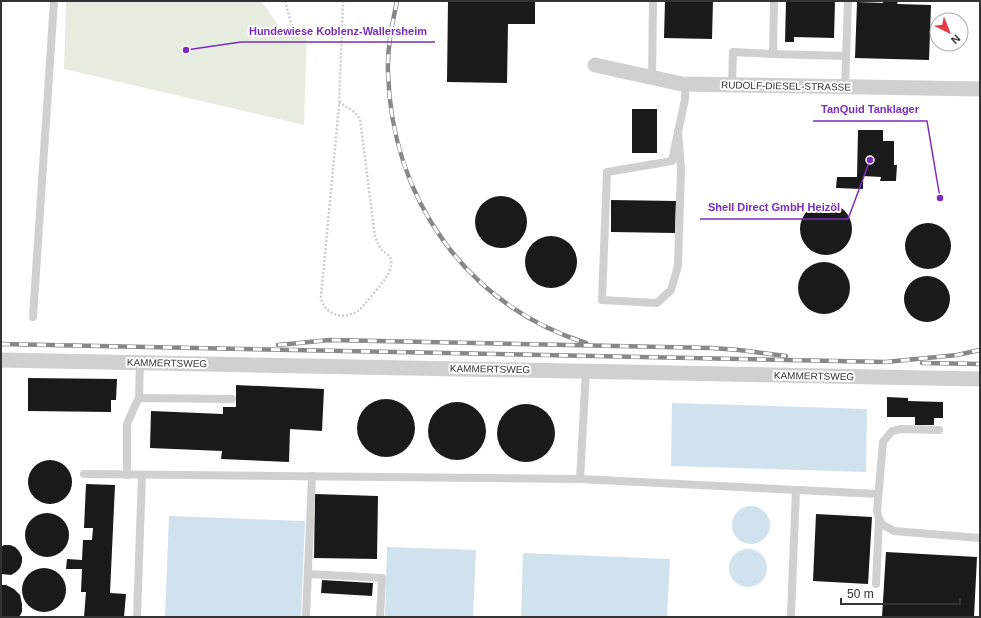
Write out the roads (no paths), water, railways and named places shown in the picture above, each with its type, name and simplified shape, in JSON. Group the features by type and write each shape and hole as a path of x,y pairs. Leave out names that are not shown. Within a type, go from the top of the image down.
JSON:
{"street":[{"name":"RUDOLF-DIESEL-STRASSE","path":"595,65 686,84 980,89"},
{"name":"KAMMERTSWEG","path":"2,363 140,362 980,379"}],"lane":[{"path":"33,317 54,1"},
{"path":"652,77 653,1"},
{"path":"773,54 774,1"},
{"path":"845,87 848,1"},
{"path":"732,84 733,52 846,56"},
{"path":"678,131 681,169 678,266 671,290 657,303 602,300 606,172 672,161 678,131 685,99 686,84"},
{"path":"127,475 127,424 139,398 140,362"},
{"path":"580,479 586,371"},
{"path":"139,398 232,399"},
{"path":"876,584 879,519 877,511 883,442 892,431 901,429 939,430"},
{"path":"84,474 580,479 878,494"},
{"path":"137,617 142,475"},
{"path":"306,617 312,476"},
{"path":"791,615 796,490"},
{"path":"879,519 883,525 894,531 980,538"},
{"path":"308,574 382,578 380,617"}],"water":[{"path":"672,403 867,409 866,472 671,466"},
{"path":"747,506 755,506 762,509 767,514 770,525 767,536 762,541 755,544 747,544 740,541 735,536 732,529 732,521 735,514 740,509"},
{"path":"169,516 305,521 301,617 165,617"},
{"path":"387,547 476,550 473,617 385,617"},
{"path":"744,549 752,549 759,552 764,557 767,568 764,579 759,584 752,587 744,587 737,584 732,579 729,572 729,564 732,557 737,552"},
{"path":"523,553 670,559 667,617 521,617"}],"railway":[{"path":"397,1 388,55 388,73 393,119 404,162 421,203 443,240 471,273 505,302 543,325 586,343"},
{"path":"278,345 330,340 712,348 786,356"},
{"path":"1,344 886,362 957,355 980,350"},
{"path":"922,363 980,364"}],"place":[{"name":"Hundewiese Koblenz-Wallersheim","path":"186,50"},
{"name":"Shell Direct GmbH Heizöl","path":"870,160"},
{"name":"TanQuid Tanklager","path":"940,198"}]}
